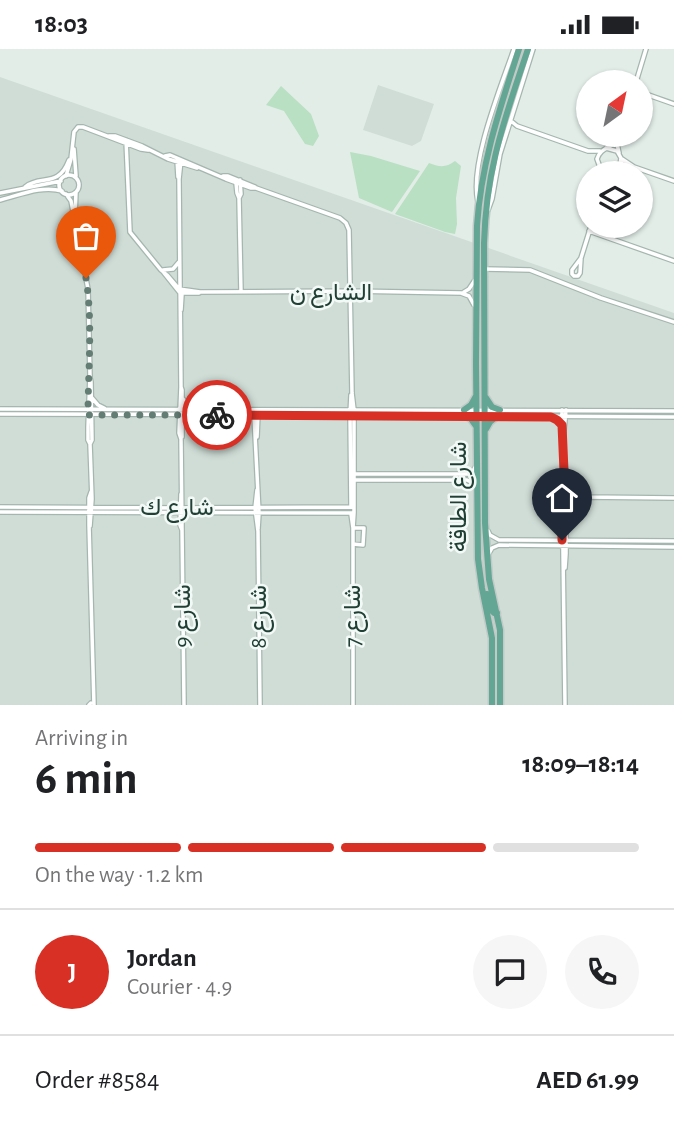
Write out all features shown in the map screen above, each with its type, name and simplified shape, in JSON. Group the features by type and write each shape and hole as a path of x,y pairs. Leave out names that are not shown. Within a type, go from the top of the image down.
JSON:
{"main road":[{"name":"شارع الطاقة","path":"496,695 492,638 481,588 478,559 478,490 485,430 477,395 478,203 486,156 517,49"},
{"name":"شارع الطاقة","path":"496,705 501,646 486,558 477,428 484,393 486,215 489,183 500,135 531,49"},
{"path":"477,347 481,463"},
{"path":"484,393 489,404 498,413 485,430"},
{"path":"477,395 465,413 477,428"},
{"path":"478,559 491,610 497,613"},
{"path":"493,675 496,705"}],"street":[{"name":"شارع الطاقة","path":"486,215 531,49"},
{"path":"640,70 646,49"},
{"path":"653,97 674,104"},
{"path":"510,119 517,126"},
{"path":"508,127 517,126 588,151 614,149 623,161"},
{"path":"0,193 61,181 66,176 74,132 78,127 115,136 141,149 170,155 179,161 228,176 238,182 240,293"},
{"path":"74,132 76,178 79,183 75,222"},
{"path":"128,143 130,232 180,291"},
{"path":"619,147 620,161"},
{"path":"588,151 597,159 600,151"},
{"path":"25,187 32,182 48,181 57,176 66,167 72,152"},
{"name":"شارع 9","path":"179,161 183,704"},
{"path":"653,174 674,181"},
{"path":"66,176 76,178"},
{"path":"61,181 60,185 70,200 88,289 92,705"},
{"name":"شارع 7","path":"238,182 340,218 349,230 353,705"},
{"path":"0,200 44,188 72,194 77,191"},
{"path":"581,258 572,270 574,276 581,273 581,258 587,238"},
{"path":"615,238 674,261"},
{"path":"162,271 173,269 180,260"},
{"path":"484,269 530,270 601,298 674,322"},
{"path":"461,293 470,289 476,278"},
{"name":"الشارع ن","path":"180,291 461,293"},
{"path":"461,293 472,299 476,311"},
{"path":"76,412 90,397"},
{"path":"90,397 106,412"},
{"path":"168,412 181,398 188,406 197,410"},
{"path":"339,412 352,401 365,410"},
{"path":"181,413 197,410 304,413"},
{"path":"0,411 168,412 194,415 268,415 365,410 465,413"},
{"path":"352,412 362,416 564,410 672,411 672,417 551,417 498,413"},
{"path":"564,410 565,705"},
{"path":"602,410 603,417"},
{"path":"76,412 90,429"},
{"path":"90,429 96,419 106,412"},
{"path":"168,412 181,428"},
{"path":"339,412 352,424 362,416"},
{"name":"شارع 8","path":"256,413 259,704"},
{"name":"شارع 9","path":"181,428 186,420 194,415"},
{"path":"244,415 250,418 256,427 268,415"},
{"path":"551,417 563,426"},
{"path":"563,426 575,417"},
{"path":"352,477 468,474 481,463"},
{"path":"564,471 564,531"},
{"path":"412,474 412,480"},
{"path":"352,477 467,480 478,490"},
{"path":"566,488 573,497"},
{"path":"564,497 674,498"},
{"path":"566,508 573,497"},
{"path":"271,507 257,498 244,510 258,524 271,513"},
{"path":"81,506 90,499"},
{"path":"90,499 102,507"},
{"path":"166,513 182,526 194,510 181,499 169,508"},
{"name":"شارع ك","path":"0,507 81,506 101,513 166,513 181,510"},
{"name":"شارع ك","path":"0,512 77,512 102,507 257,510 271,507 353,507"},
{"name":"شارع ك","path":"257,510 271,513 353,513"},
{"path":"77,512 90,524"},
{"path":"90,524 101,513"},
{"path":"485,523 488,532 499,540 550,545 577,540 674,547"},
{"path":"353,528 364,528 363,545 353,544"},
{"path":"551,540 564,531"},
{"path":"564,531 577,540"},
{"path":"486,558 495,546 551,540 575,545 607,543"},
{"path":"644,544 674,541"},
{"path":"550,545 564,554"},
{"path":"564,554 575,545"}],"shaded area":[{"path":"0,77 674,313 674,705 0,705"},
{"path":"378,85 434,104 421,141 412,146 363,130"}],"green space":[{"path":"281,86 311,114 319,136 313,146 305,144 284,111 266,105"},
{"path":"350,152 420,171 392,212 359,198"},
{"path":"455,161 461,166 456,198 455,234 395,214 429,163 442,166"}],"way so far":[{"path":"86,278 89,299 88,415 217,415"}],"route":[{"path":"217,415 551,417 562,425 562,540"}]}
